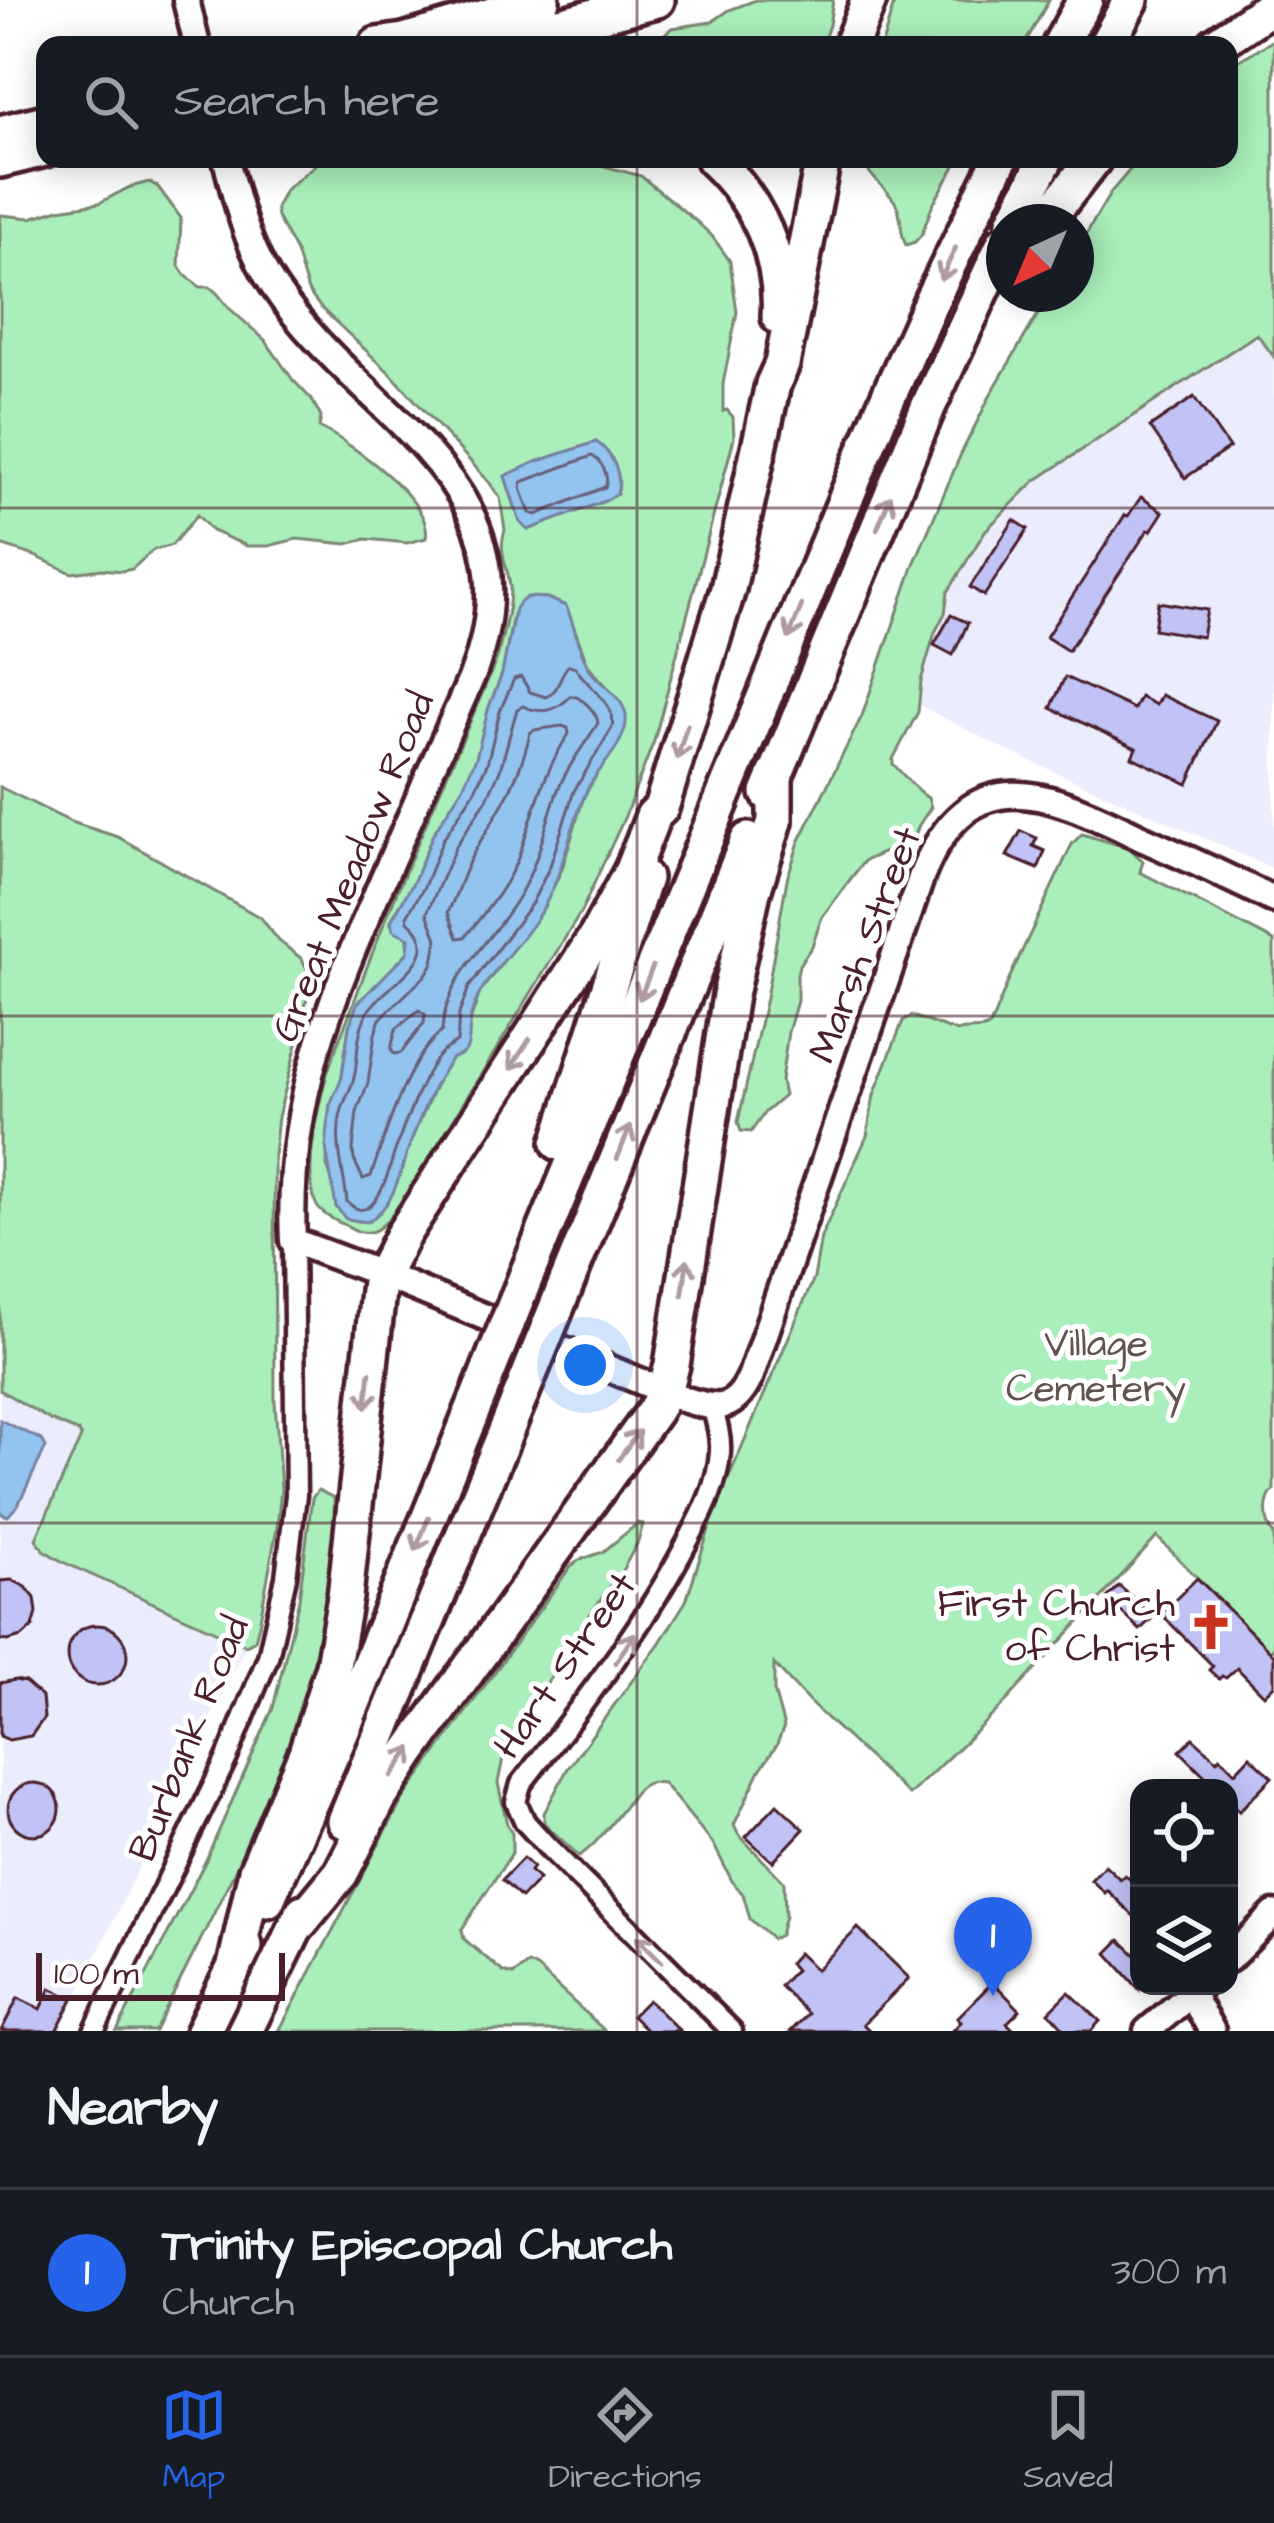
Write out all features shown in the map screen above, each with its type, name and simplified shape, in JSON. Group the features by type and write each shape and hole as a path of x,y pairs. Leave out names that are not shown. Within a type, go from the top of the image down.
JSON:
{"highway":[{"path":"383,36 498,0"},
{"path":"418,36 542,0"},
{"path":"517,36 657,0"},
{"path":"855,36 869,0"},
{"path":"1065,36 1084,0"},
{"path":"1111,36 1132,0"},
{"path":"1229,36 1274,5"},
{"path":"0,133 36,124"},
{"path":"0,160 36,151"},
{"path":"720,168 749,201 770,246 779,302 773,384"},
{"path":"548,1222 560,1142 662,823 661,808 733,572 821,168"},
{"path":"203,2031 332,1752 881,412 996,168"},
{"path":"1023,204 1041,168"},
{"path":"1059,204 1087,168"},
{"path":"244,2031 367,1769 775,775 986,282"},
{"path":"953,353 986,310"},
{"path":"294,1930 341,1873 400,1766 664,1392 736,964 775,821 775,775"},
{"path":"235,1966 256,1871 306,1753 333,1666 381,1274 597,935 661,808"}],"street":[{"path":"185,0 195,36"},
{"name":"Great Meadow Road","path":"228,168 240,216 268,278 294,314 448,475 477,524 490,574 488,626 478,662 342,974 316,1045 295,1148 293,1240"},
{"name":"Marsh Street","path":"712,1407 731,1403 750,1378 922,875 952,822 992,798 1041,796 1274,900"},
{"path":"293,1240 664,1392 712,1407"},
{"name":"Burbank Road","path":"94,2031 227,1758 268,1657 286,1577 296,1495 293,1240"},
{"name":"Hart Street","path":"712,1407 719,1432 719,1462 694,1529 628,1645 521,1784 516,1802 525,1822 545,1845 732,2031"},
{"path":"1238,1950 1274,1914"},
{"path":"1148,2031 1190,1995"},
{"path":"1198,1995 1212,2031"}],"shaded area":[{"path":"1257,334 1274,357 1274,869 1006,750 919,705 921,681 948,592 985,531 1035,481"},
{"path":"0,1390 79,1432 78,1447 228,1638 246,1645 60,2031 0,2031"}],"green space":[{"path":"756,0 833,0 825,36 662,36 672,28 712,22"},
{"path":"895,0 1049,0 1029,36 885,36"},
{"path":"1274,40 1274,357 1257,334 1035,481 985,531 948,592 921,681 918,712 893,759 931,807 908,854 887,851 864,861 822,917 799,965 781,1081 784,1096 751,1132 741,1131 738,1122 787,879 799,842 862,716 914,564 992,392 1039,312 1094,312 1094,221 1131,168 1238,168 1238,61"},
{"path":"311,168 612,168 641,176 712,236 730,261 737,312 723,384 723,411 733,417 734,438 654,741 625,816 581,912 403,1201 382,1226 369,1232 332,1219 316,1204 311,1161 315,1128 334,1052 497,658 510,588 503,552 505,530 500,498 489,482 308,291 276,208 285,190","holes":["596,442 615,465 617,494 528,530 520,522 505,476","528,597 566,606 588,665 626,716 623,732 584,796 562,869 543,909 480,992 410,1143 397,1183 370,1221 358,1221 336,1207 327,1166 330,1105 341,1080 349,1027 357,1004 408,952 408,937 391,921 476,758 518,604"]},
{"path":"867,168 954,168 922,234 906,245 897,206"},
{"path":"149,182 181,218 179,266 185,275 200,287 210,287 265,340 312,400 321,417 319,427 350,445 404,491 425,523 426,538 347,544 297,539 247,546 212,531 197,515 172,545 153,550 132,569 72,573 0,545 0,215 31,218 99,203"},
{"path":"0,787 71,822 118,837 261,918 302,959 311,976 278,1117 274,1155 275,1401 281,1489 259,1625 255,1640 246,1645 63,1562 36,1539 81,1437 0,1390"},
{"name":"Village Cemetery","path":"1082,834 1129,848 1143,861 1140,872 1274,941 1274,1490 1266,1512 1274,1535 1274,1647 1267,1654 1260,1641 1157,1537 1001,1707 909,1795 774,1664 774,1691 784,1727 734,1825 784,1882 785,1916 780,1935 772,1939 750,1919 743,1894 714,1845 663,1783 639,1788 579,1856 544,1823 544,1813 568,1768 686,1601 717,1505 814,1278 821,1237 867,1136 874,1095 903,1021 912,1016 957,1032 990,1026 1072,844"},
{"path":"318,1490 334,1498 331,1570 320,1639 277,1774 155,2031 117,2031 206,1860 273,1708 299,1599 312,1498"},
{"path":"638,1523 643,1524 638,1542 623,1569 583,1624 504,1753 498,1783 512,1833 512,1853 462,1929 464,1939 503,1972 513,1975 528,1964 537,1968 605,2031 279,2031 403,1799 571,1566 603,1552"}],"water":[{"path":"596,442 615,465 617,494 528,530 520,522 505,476"},
{"path":"527,597 566,606 588,667 622,704 626,725 588,788 543,908 476,1000 466,1049 452,1058 433,1089 390,1198 367,1222 346,1219 336,1207 326,1148 330,1105 342,1077 349,1027 357,1004 408,952 409,938 393,930 391,921 476,758 502,674 515,609"},
{"path":"0,1420 42,1440 46,1447 8,1516 0,1513"}],"building":[{"path":"1194,397 1229,448 1185,478 1150,427"},
{"path":"1141,497 1163,512 1068,651 1046,637"},
{"path":"1014,520 1028,529 984,596 970,587"},
{"path":"1158,602 1207,610 1202,637 1154,629"},
{"path":"951,615 968,623 953,655 934,645"},
{"path":"1065,677 1134,709 1140,697 1156,705 1161,695 1217,721 1188,784 1132,757 1136,748 1051,708"},
{"path":"1021,831 1037,838 1033,846 1045,851 1038,869 1007,856"},
{"name":"First Church of Christ","path":"1197,1578 1274,1655 1274,1685 1264,1695 1237,1668 1219,1679 1209,1670 1213,1666 1161,1614"},
{"path":"12,1580 35,1598 37,1613 33,1627 22,1637 0,1640 0,1581"},
{"path":"1119,1586 1154,1616 1140,1630 1107,1598"},
{"path":"97,1625 118,1634 127,1655 118,1676 97,1685 76,1676 67,1655 76,1634"},
{"path":"25,1682 42,1697 44,1718 31,1736 9,1740 0,1736 0,1683"},
{"path":"1193,1738 1235,1772 1250,1756 1272,1777 1239,1811 1238,1779 1208,1779 1180,1751"},
{"path":"34,1783 53,1790 60,1809 53,1828 34,1835 15,1828 8,1809 15,1790"},
{"path":"777,1804 804,1829 773,1862 746,1837"},
{"path":"523,1858 539,1879 521,1898 502,1880"},
{"path":"1105,1865 1120,1879 1125,1875 1130,1880 1130,1912 1107,1890 1105,1893 1091,1880"},
{"path":"858,1928 909,1978 863,2024 870,2031 791,2031 808,2014 780,1986 795,1970 789,1963 798,1953 816,1970"},
{"path":"1120,1940 1130,1949 1130,1979 1107,1953"},
{"path":"993,1982 1020,2010 1007,2023 1015,2031 952,2031 961,2022 957,2018"},
{"path":"51,1988 73,1999 56,2031 1,2031 18,1998 41,2009"},
{"path":"1069,1992 1100,2021 1091,2031 1066,2031 1049,2012"},
{"path":"648,2000 680,2031 647,2031 632,2016"}],"place":[{"name":"First Church of Christ","path":"1211,1627"},
{"name":"Trinity Episcopal Church","path":"993,1996"}]}
